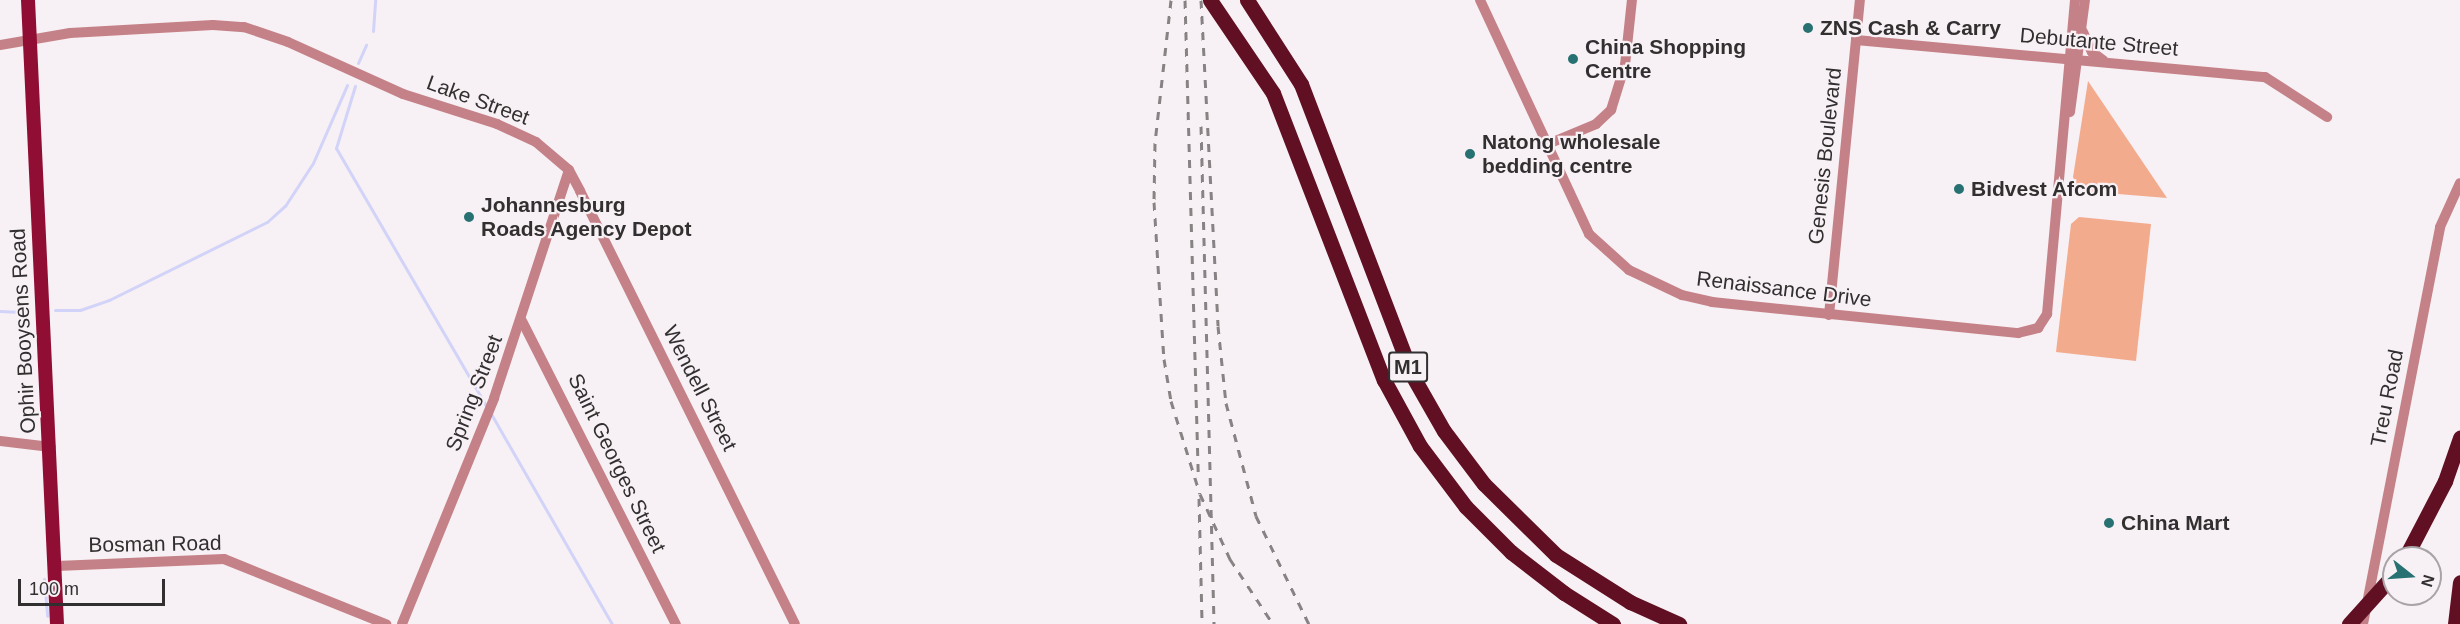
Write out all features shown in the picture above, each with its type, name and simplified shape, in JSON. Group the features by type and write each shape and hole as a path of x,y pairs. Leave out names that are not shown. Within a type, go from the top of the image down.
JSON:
{"highway":[{"name":"M1","path":"1210,0 1240,40 1273,93 1384,380 1420,446 1466,507 1511,552 1564,593 1613,624"},
{"name":"M1","path":"1247,0 1260,15 1301,84 1412,375 1444,431 1484,484 1556,555 1630,602 1679,624"},
{"path":"2412,546 2445,481 2460,438"},
{"path":"2455,624 2460,582"},
{"path":"2349,624 2382,587"}],"main road":[{"name":"Ophir Booysens Road","path":"28,0 59,620"}],"street":[{"name":"Renaissance Drive","path":"1480,0 1590,234 1629,270 1682,295 1712,302 1996,332 2034,330 2047,314 2067,124"},
{"path":"1548,144 1596,124 1611,110 1625,65 1632,0"},
{"name":"Genesis Boulevard","path":"1829,315 1860,0"},
{"path":"2067,124 2074,59 2075,0"},
{"path":"2067,124 2078,75 2074,59 2082,31 2085,0"},
{"name":"Lake Street","path":"30,39 142,28 229,26 268,34 367,79 515,131 537,142 569,170"},
{"path":"2078,75 2103,60 2092,52 2082,31"},
{"path":"0,45 30,39"},
{"name":"Debutante Street","path":"1856,40 2103,60 2265,77 2327,117"},
{"name":"Spring Street","path":"402,624 494,398 522,321 569,170"},
{"name":"Wendell Street","path":"569,170 795,624"},
{"name":"Treu Road","path":"2363,624 2440,227 2460,183"},
{"name":"Saint Georges Street","path":"522,321 676,624"},
{"path":"0,441 51,447"},
{"name":"Bosman Road","path":"57,566 220,558 386,624"}],"shaded area":[{"path":"2088,81 2167,198 2081,191 2076,184 2073,177"},
{"path":"2079,217 2151,224 2136,361 2056,352 2071,224"}],"waterway":[{"path":"373,31 375,0"},
{"path":"358,63 366,45"},
{"path":"55,310 80,310 109,300 267,222 285,206 313,163 347,85"},
{"path":"355,86 336,148 487,407"},
{"path":"0,311 21,312"},
{"path":"490,412 612,624"},
{"path":"44,579 47,616"}],"railway":[{"path":"1171,0 1155,143 1154,202 1164,359 1171,401 1200,494 1230,559 1273,624"},
{"path":"1185,0 1198,474"},
{"path":"1201,0 1218,326 1226,403 1256,516 1309,624"},
{"path":"1201,126 1214,624"},
{"path":"1199,498 1202,624"}],"place":[{"name":"ZNS Cash & Carry","path":"1808,28"},
{"name":"China Shopping Centre","path":"1573,59"},
{"name":"Natong wholesale bedding centre","path":"1470,154"},
{"name":"Bidvest Afcom","path":"1959,189"},
{"name":"Johannesburg Roads Agency Depot","path":"469,217"},
{"name":"China Mart","path":"2109,523"}]}
